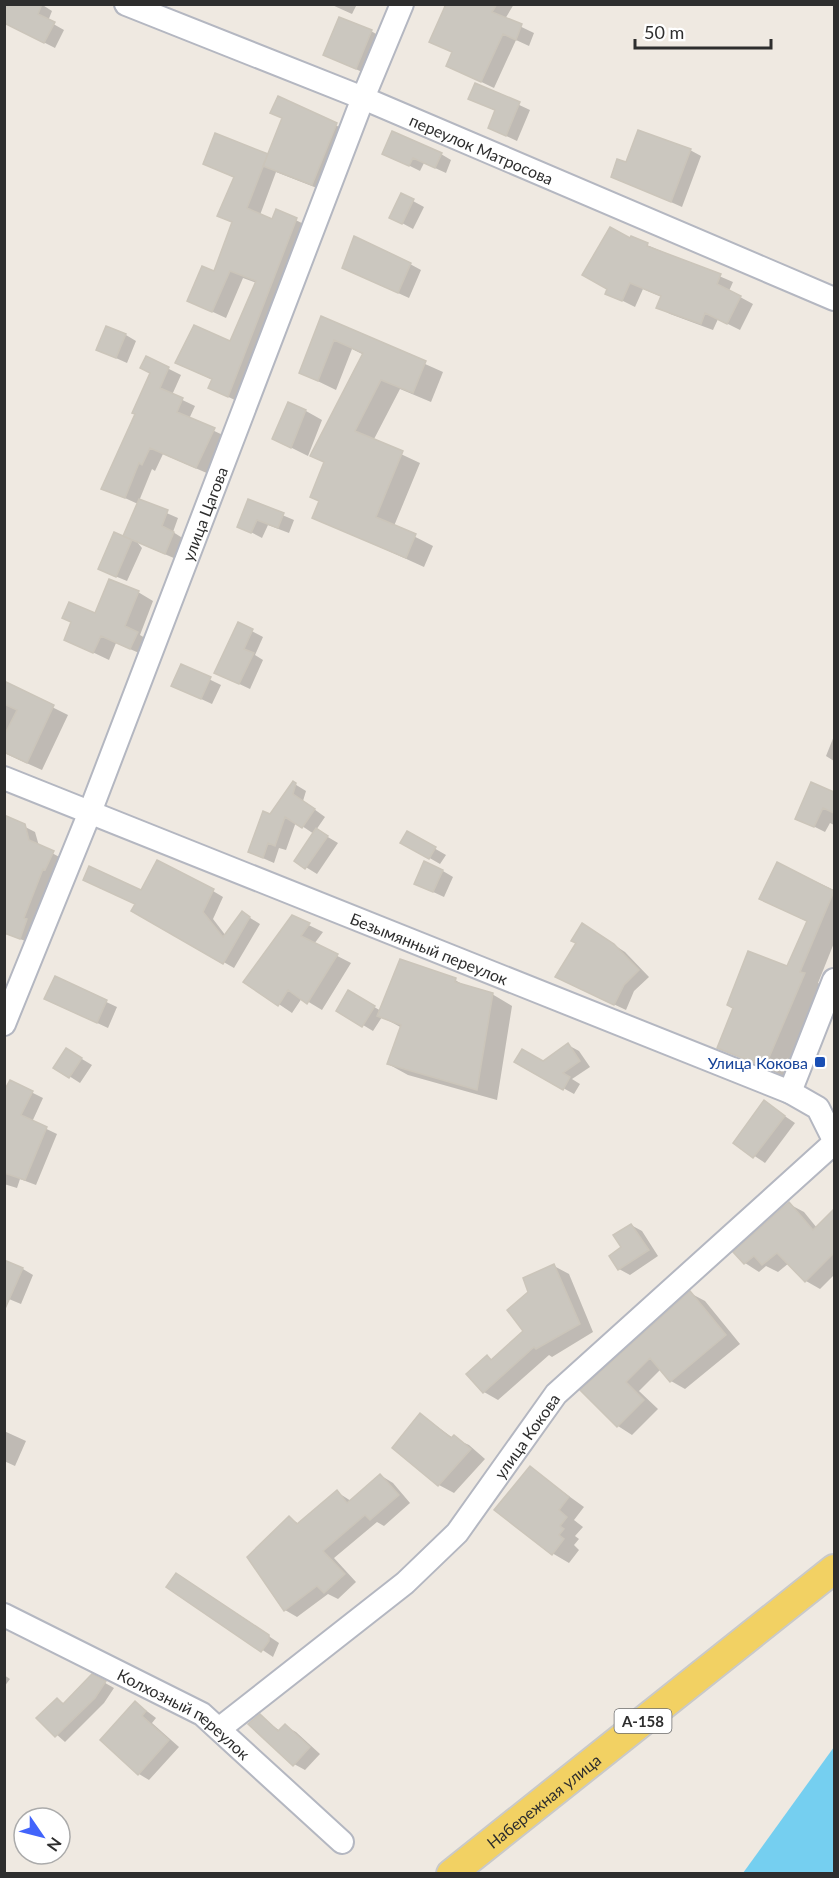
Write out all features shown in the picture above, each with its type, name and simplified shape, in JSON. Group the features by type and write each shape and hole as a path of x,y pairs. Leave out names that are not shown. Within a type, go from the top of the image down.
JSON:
{"main road":[{"name":"Набережная улица","path":"451,1874 834,1569"}],"street":[{"name":"переулок Матросова","path":"126,4 363,98 834,299"},
{"name":"улица Цагова","path":"4,1024 90,812 363,98 402,4"},
{"name":"Безымянный переулок","path":"4,778 790,1092 818,1108 834,1141"},
{"path":"790,1092 834,980"},
{"name":"улица Кокова","path":"219,1730 412,1576 457,1533 556,1394 834,1141"},
{"name":"Колхозный переулок","path":"4,1615 202,1714 342,1842"}],"water":[{"path":"834,1747 834,1873 743,1873"}],"building":[{"path":"4,4 42,4 38,14 55,22 44,43 4,23"},
{"path":"446,4 497,4 492,12 522,24 516,40 503,34 481,82 446,66 452,52 429,42"},
{"path":"339,17 372,30 356,69 323,55"},
{"path":"475,83 520,102 506,136 488,128 495,110 468,99"},
{"path":"278,96 337,123 312,185 263,166 282,118 270,113"},
{"path":"638,130 691,149 671,202 611,177 617,159 626,162"},
{"path":"392,131 442,153 435,168 413,158 409,166 382,154"},
{"path":"215,133 268,154 247,208 272,219 276,209 297,218 228,397 208,388 212,379 175,363 194,325 230,341 256,281 230,271 212,312 187,301 202,266 214,271 232,222 217,216 234,177 203,164"},
{"path":"401,193 414,199 402,224 389,218"},
{"path":"610,227 630,238 631,236 648,243 647,246 721,274 717,284 741,296 727,324 705,313 701,324 656,308 661,296 630,283 622,301 605,294 607,289 582,275"},
{"path":"354,236 411,263 398,293 342,268"},
{"path":"321,316 426,361 413,393 381,380 355,431 403,451 376,517 416,534 406,558 312,518 319,501 310,497 324,462 310,456 363,353 334,340 318,381 299,373"},
{"path":"106,326 126,334 116,358 96,350"},
{"path":"146,356 169,367 160,388 183,398 177,412 215,428 196,468 150,448 142,465 139,463 125,498 101,489 135,414 132,413 150,373 140,368"},
{"path":"288,402 306,410 291,448 272,439"},
{"path":"139,499 168,510 162,526 174,532 165,554 123,536"},
{"path":"248,499 284,513 278,528 257,520 251,533 237,527"},
{"path":"114,532 132,540 116,577 98,569"},
{"path":"109,579 139,591 125,626 138,632 130,649 101,636 93,653 64,640 71,622 62,618 69,602 95,613"},
{"path":"238,622 253,629 244,649 254,653 239,684 214,673"},
{"path":"181,664 211,677 201,699 171,686"},
{"path":"4,681 54,705 27,763 4,752 4,736 17,710 4,704"},
{"path":"293,781 296,783 293,794 315,809 302,828 285,817 275,846 268,843 263,858 248,852 263,811 270,814"},
{"path":"811,782 834,792 834,813 823,808 814,827 795,819"},
{"path":"4,815 25,824 29,840 54,851 45,870 43,869 24,918 27,919 20,939 4,933"},
{"path":"316,828 328,836 305,869 294,861"},
{"path":"407,831 436,847 429,859 400,843"},
{"path":"157,860 214,889 203,912 223,937 242,911 250,917 223,964 131,911 135,904 83,880 89,866 141,890"},
{"path":"424,861 443,870 433,892 414,884"},
{"path":"777,862 834,891 800,972 805,973 765,1067 717,1048 733,1008 727,1005 748,951 787,966 807,921 759,899"},
{"path":"292,915 310,923 301,936 338,954 307,1004 288,990 278,1006 243,982"},
{"path":"582,923 614,944 639,970 624,985 614,1005 555,977 576,943 571,941"},
{"path":"400,959 456,978 455,982 493,993 477,1090 387,1064 401,1025 377,1016"},
{"path":"55,976 107,1000 97,1023 44,999"},
{"path":"348,990 375,1006 362,1027 336,1011"},
{"path":"568,1043 580,1061 563,1073 570,1077 563,1090 514,1062 522,1049 543,1061"},
{"path":"66,1048 82,1058 69,1078 53,1068"},
{"path":"10,1080 33,1091 21,1115 47,1127 25,1180 4,1173 4,1091"},
{"path":"764,1100 785,1116 753,1158 733,1143"},
{"path":"789,1202 813,1230 834,1209 834,1253 805,1282 777,1253 762,1265 754,1256 744,1264 733,1252"},
{"path":"631,1224 649,1250 618,1270 609,1256 621,1247 613,1235"},
{"path":"4,1260 23,1268 4,1311"},
{"path":"554,1264 580,1324 536,1349 534,1347 483,1393 466,1374 487,1355 491,1360 523,1331 507,1310 528,1292 523,1278"},
{"path":"690,1291 726,1335 670,1382 650,1358 626,1382 644,1400 617,1427 580,1390"},
{"path":"420,1413 451,1438 454,1435 471,1449 438,1486 392,1448"},
{"path":"530,1466 569,1497 559,1510 567,1517 560,1526 564,1529 559,1535 564,1539 552,1555 494,1510"},
{"path":"380,1474 399,1495 370,1520 365,1515 323,1551 345,1574 324,1593 317,1586 284,1611 247,1557 289,1516 297,1524 337,1490 347,1503"},
{"path":"176,1573 269,1635 269,1641 261,1652 166,1587"},
{"path":"92,1674 106,1681 95,1698 55,1737 36,1718 57,1698 63,1704"},
{"path":"135,1701 146,1711 142,1716 169,1740 138,1775 100,1740"},
{"path":"260,1714 278,1731 285,1724 310,1747 293,1766 248,1724"}],"place":[{"name":"Улица Кокова","path":"820,1062"}]}
